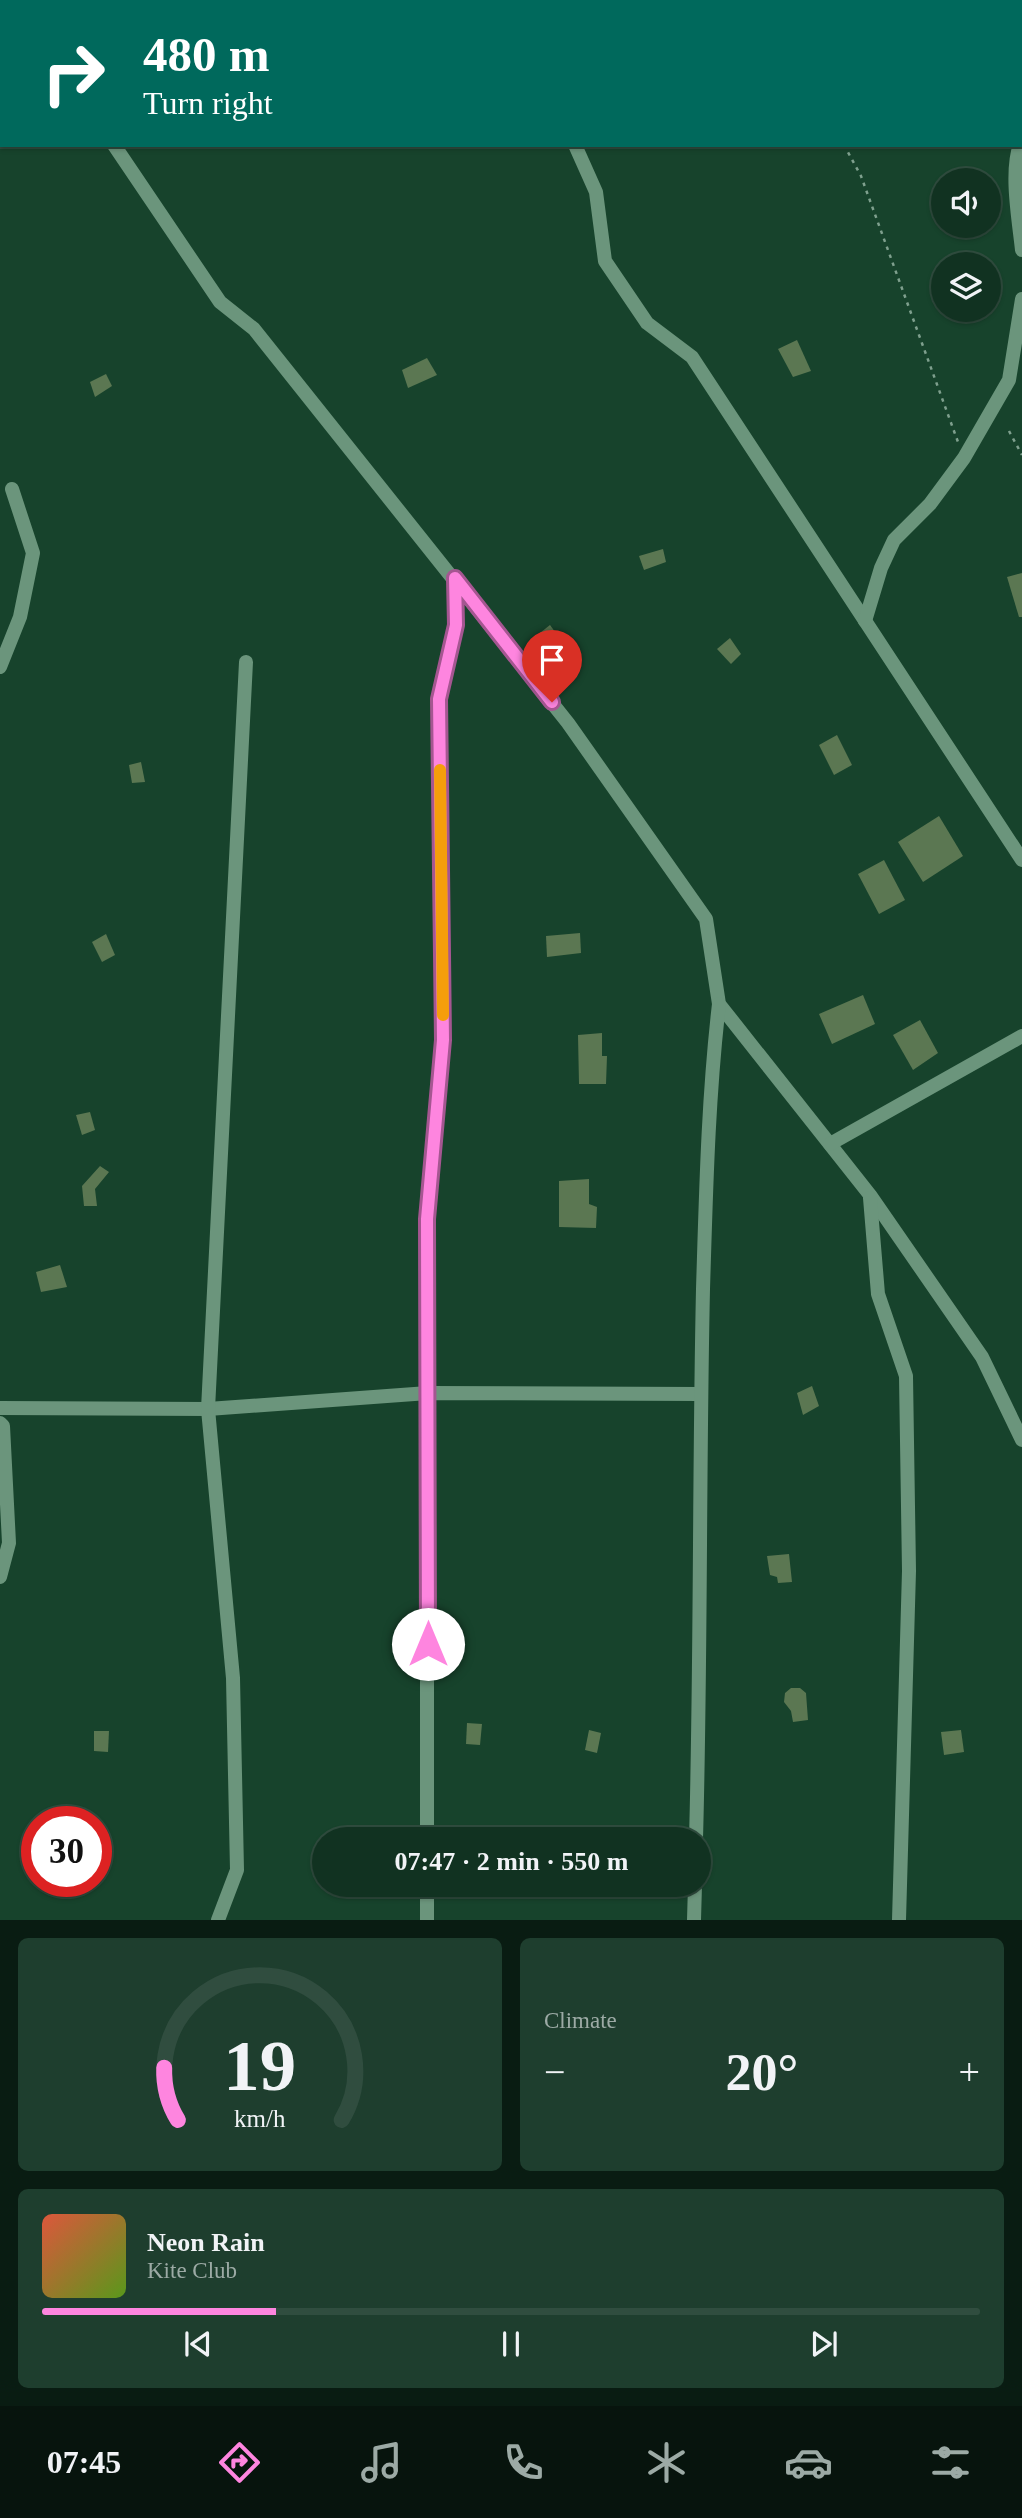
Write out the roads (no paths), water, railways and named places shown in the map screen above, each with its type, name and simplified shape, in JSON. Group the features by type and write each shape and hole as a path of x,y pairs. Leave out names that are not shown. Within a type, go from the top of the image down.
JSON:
{"street":[{"path":"115,147 220,302 254,329 455,578 568,723 706,919 719,1004 709,1092 701,1394 702,1636 696,1827"},
{"path":"576,147 596,192 605,261 648,323 692,357 1022,860"},
{"path":"1020,147 1017,154 1017,198 1022,250"},
{"path":"864,621 881,568 894,540 930,504 964,458 1009,380 1022,299"},
{"path":"0,667 20,617 33,553 12,489"},
{"path":"427,1827 427,1219 443,1040 439,699 456,625 455,578"},
{"path":"218,1920 237,1870 233,1678 208,1409 246,662"},
{"path":"719,1004 870,1195 982,1357 1022,1440"},
{"path":"830,1144 1022,1036"},
{"path":"870,1195 878,1294 906,1376 909,1571 899,1920"},
{"path":"0,1408 208,1409 428,1393 701,1394"},
{"path":"0,1423 3,1426 9,1543 0,1577"},
{"path":"427,1897 427,1920"},
{"path":"694,1920 695,1897"}]}
